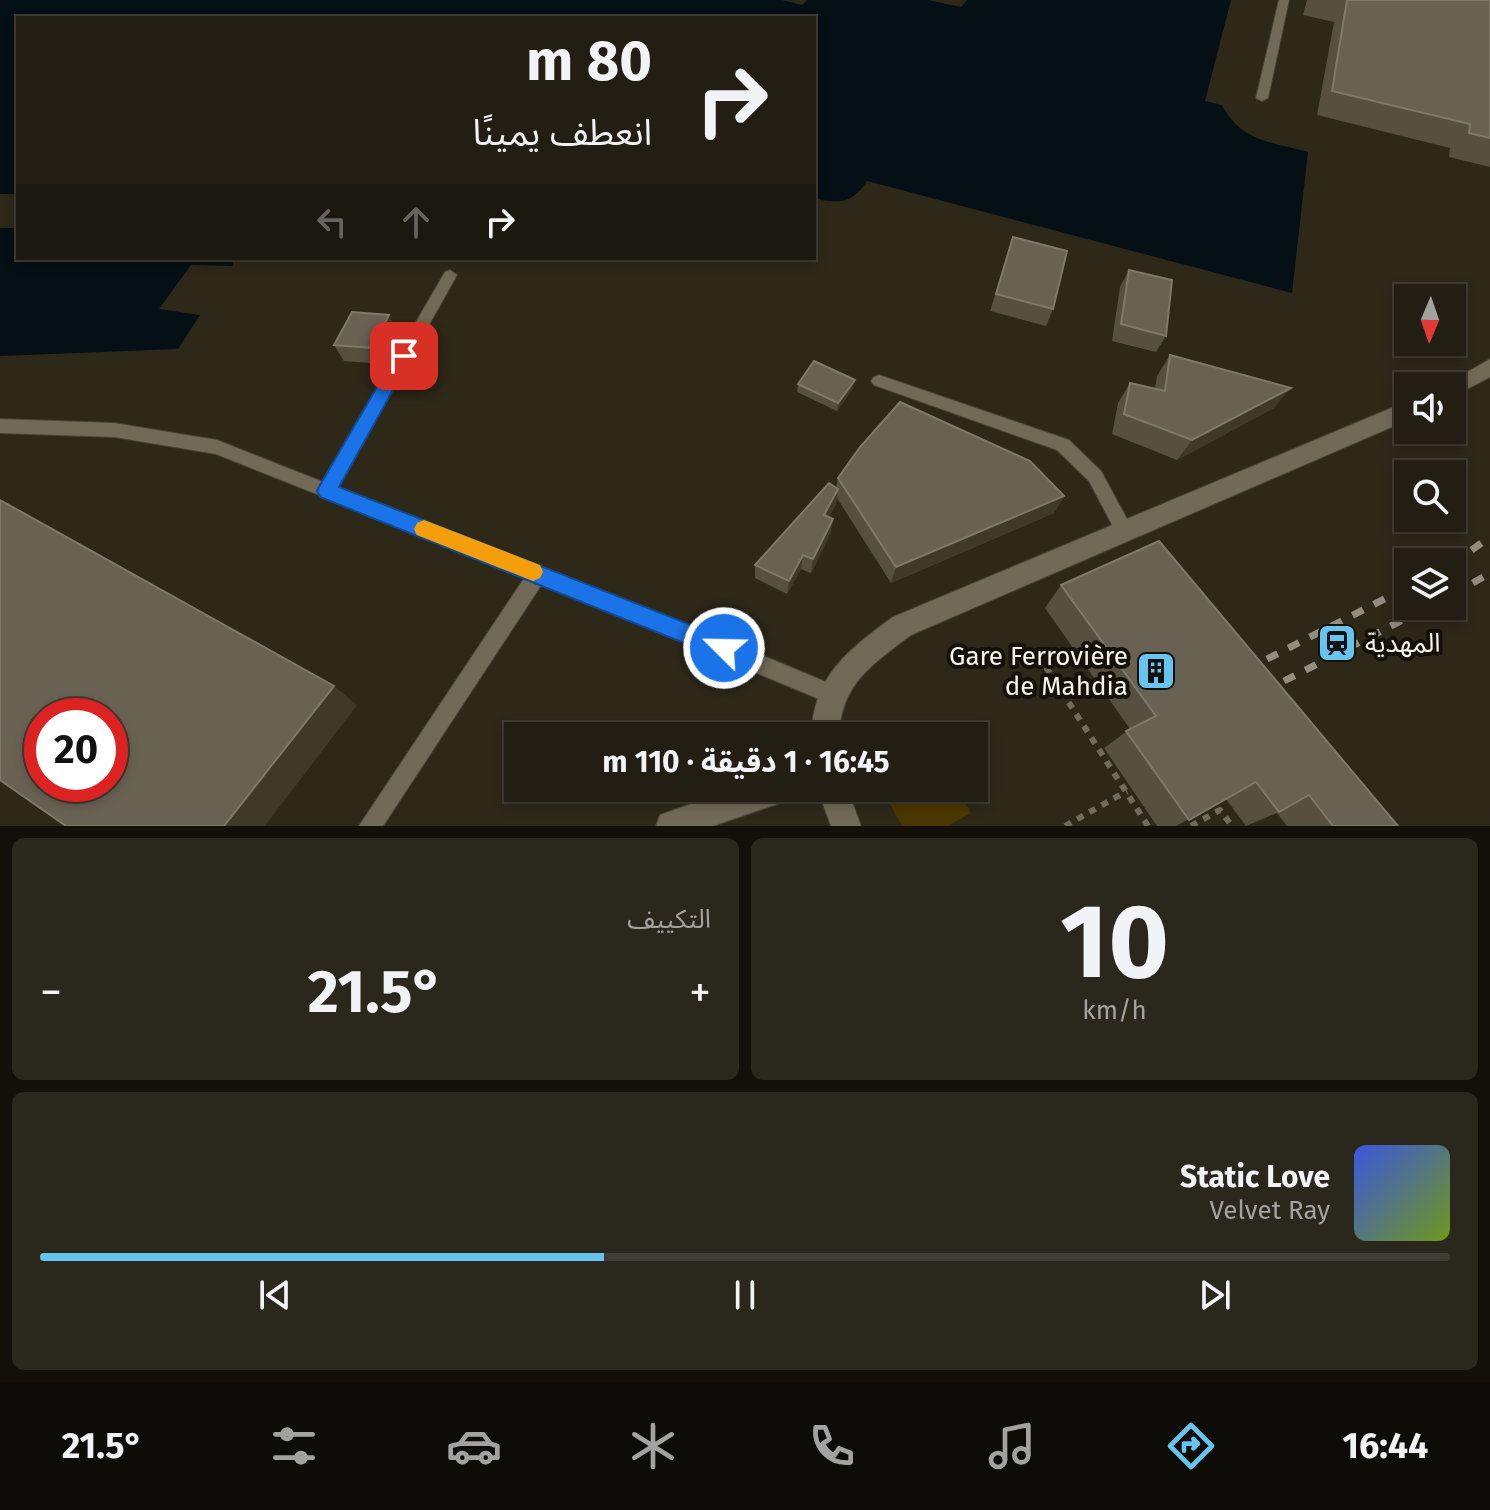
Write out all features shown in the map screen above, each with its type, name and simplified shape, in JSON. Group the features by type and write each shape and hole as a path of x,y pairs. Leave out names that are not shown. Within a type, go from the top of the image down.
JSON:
{"street":[{"path":"1466,381 1490,367"},
{"path":"827,722 831,694 847,668 902,626 1394,416"},
{"path":"671,826 737,802"},
{"path":"837,802 846,826"}],"lane":[{"path":"1262,98 1284,0"},
{"path":"327,491 450,275"},
{"path":"879,381 1063,445 1095,476 1124,530"},
{"path":"0,426 114,430 217,447 831,694"},
{"path":"370,826 538,574"}],"path":[{"path":"1046,667 1128,790 1148,826"},
{"path":"1065,826 1128,790"},
{"path":"1191,826 1220,810 1232,826"}],"shaded area":[{"path":"0,0 782,0 802,5 807,0 928,0 961,7 967,0 1231,0 1205,101 1222,105 1238,127 1259,139 1308,152 1292,293 867,181 851,198 838,201 816,198 816,16 16,16 16,194 0,194"},
{"path":"0,228 16,228 16,260 234,260 233,266 191,265 159,309 200,315 178,349 0,356"},
{"path":"889,802 965,802 971,813 948,826 902,826"}],"building":[{"path":"1347,0 1490,0 1490,138 1469,133 1470,124 1332,91"},
{"path":"1013,237 1067,251 1053,309 996,294"},
{"path":"1129,270 1172,280 1166,336 1121,324"},
{"path":"352,312 389,315 372,348 334,345"},
{"path":"1170,355 1291,388 1192,440 1124,414 1130,383 1165,391"},
{"path":"814,361 855,380 838,403 798,384"},
{"path":"900,402 1030,461 1064,496 896,567 838,478 860,447"},
{"path":"829,483 838,489 824,515 833,519 813,559 803,555 789,581 755,565"},
{"path":"0,500 334,686 224,826 66,826 32,802 128,802 128,698 24,698 24,797 0,780"},
{"name":"Gare Ferrovière de Mahdia","path":"1159,541 1398,826 1333,826 1309,795 1279,812 1256,782 1189,820 1126,731 1156,716 1061,585"}],"railway":[{"path":"1466,554 1490,537"},
{"path":"1466,587 1490,573"},
{"path":"1267,659 1394,594"},
{"path":"1284,681 1403,620"}],"slow traffic":[{"path":"424,529 533,572"}],"place":[{"name":"المهدية","path":"1337,643"},
{"name":"Gare Ferrovière de Mahdia","path":"1156,671"}],"route":[{"path":"404,356 327,491 724,648"}]}
